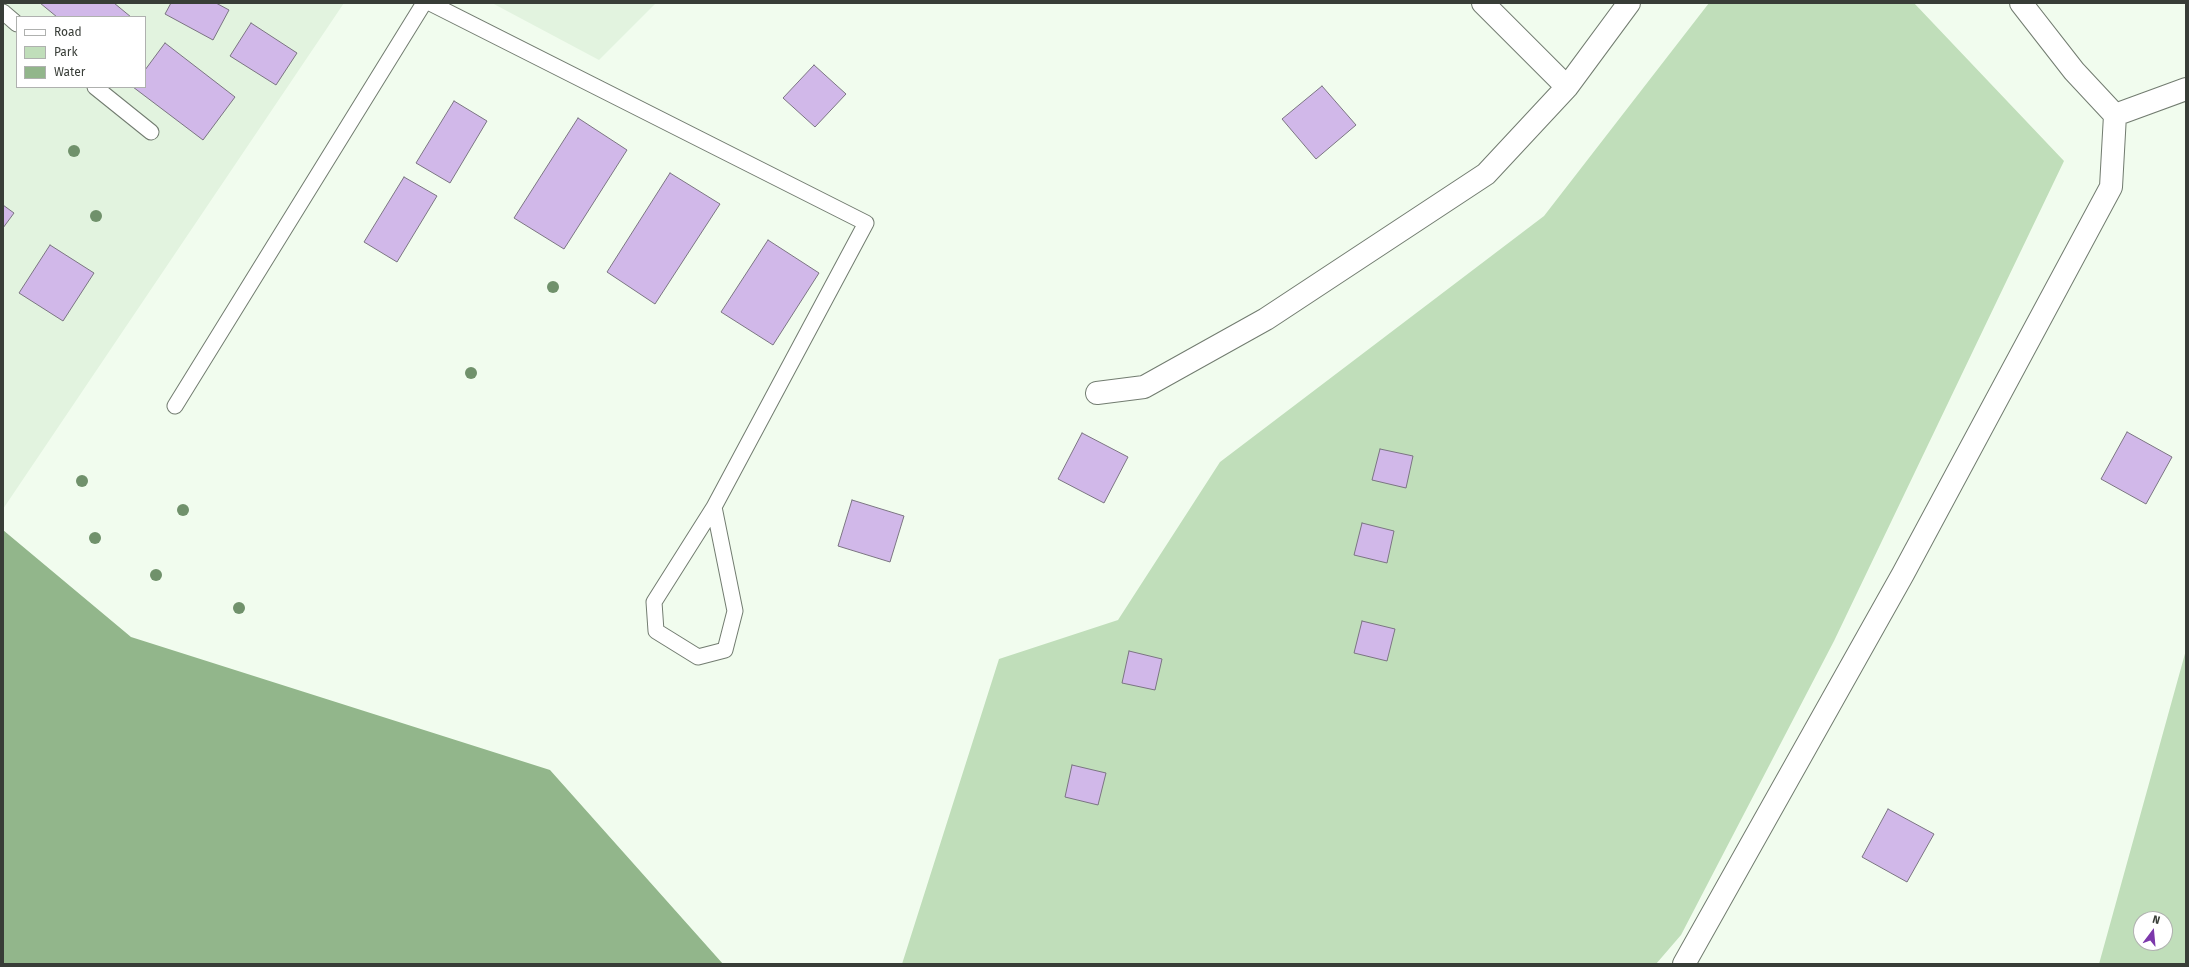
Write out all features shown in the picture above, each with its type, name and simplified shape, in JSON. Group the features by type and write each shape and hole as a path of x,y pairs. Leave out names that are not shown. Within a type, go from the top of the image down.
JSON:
{"street":[{"path":"1483,3 1567,88"},
{"path":"1097,393 1144,387 1266,320 1486,174 1567,88 1629,3"},
{"path":"1684,964 1902,574 2111,187 2115,115 2074,71 2021,3"},
{"path":"2115,115 2186,89"}],"lane":[{"path":"175,406 424,3"},
{"path":"430,3 866,223 714,507 654,602 656,631 698,657 725,650 735,611 714,507"},
{"path":"3,12 16,23"},
{"path":"96,88 151,132"}],"shaded area":[{"path":"3,3 344,3 3,509"},
{"path":"492,3 656,3 599,60"}],"green space":[{"path":"1709,3 1914,3 2064,161 1834,641 1681,935 1656,964 902,964 999,659 1118,620 1220,462 1544,216"},
{"path":"2186,650 2186,964 2099,964"}],"water":[{"path":"3,530 131,637 550,770 723,964 3,964"}],"building":[{"path":"40,3 114,3 130,16 56,16"},
{"path":"171,3 216,3 229,10 213,40 165,14"},
{"path":"251,23 297,53 276,85 230,56"},
{"path":"165,43 235,97 203,140 134,88 146,88 146,69"},
{"path":"814,65 846,94 815,127 783,98"},
{"path":"1322,86 1356,125 1316,159 1282,119"},
{"path":"454,101 487,121 450,183 416,163"},
{"path":"578,118 627,150 564,249 514,218"},
{"path":"670,173 720,204 655,304 607,272"},
{"path":"404,177 437,196 397,262 364,242"},
{"path":"3,205 14,213 3,228"},
{"path":"768,240 819,273 773,345 721,312"},
{"path":"50,245 94,273 63,321 19,293"},
{"path":"2127,432 2172,457 2146,504 2101,479"},
{"path":"1082,433 1128,457 1104,503 1058,479"},
{"path":"1380,449 1413,456 1406,488 1372,480"},
{"path":"852,500 904,516 890,562 838,546"},
{"path":"1362,523 1394,531 1387,563 1354,555"},
{"path":"1362,621 1395,629 1387,661 1354,653"},
{"path":"1129,651 1162,659 1155,690 1122,683"},
{"path":"1072,765 1106,773 1098,805 1065,797"},
{"path":"1888,809 1934,834 1907,882 1862,857"}]}
